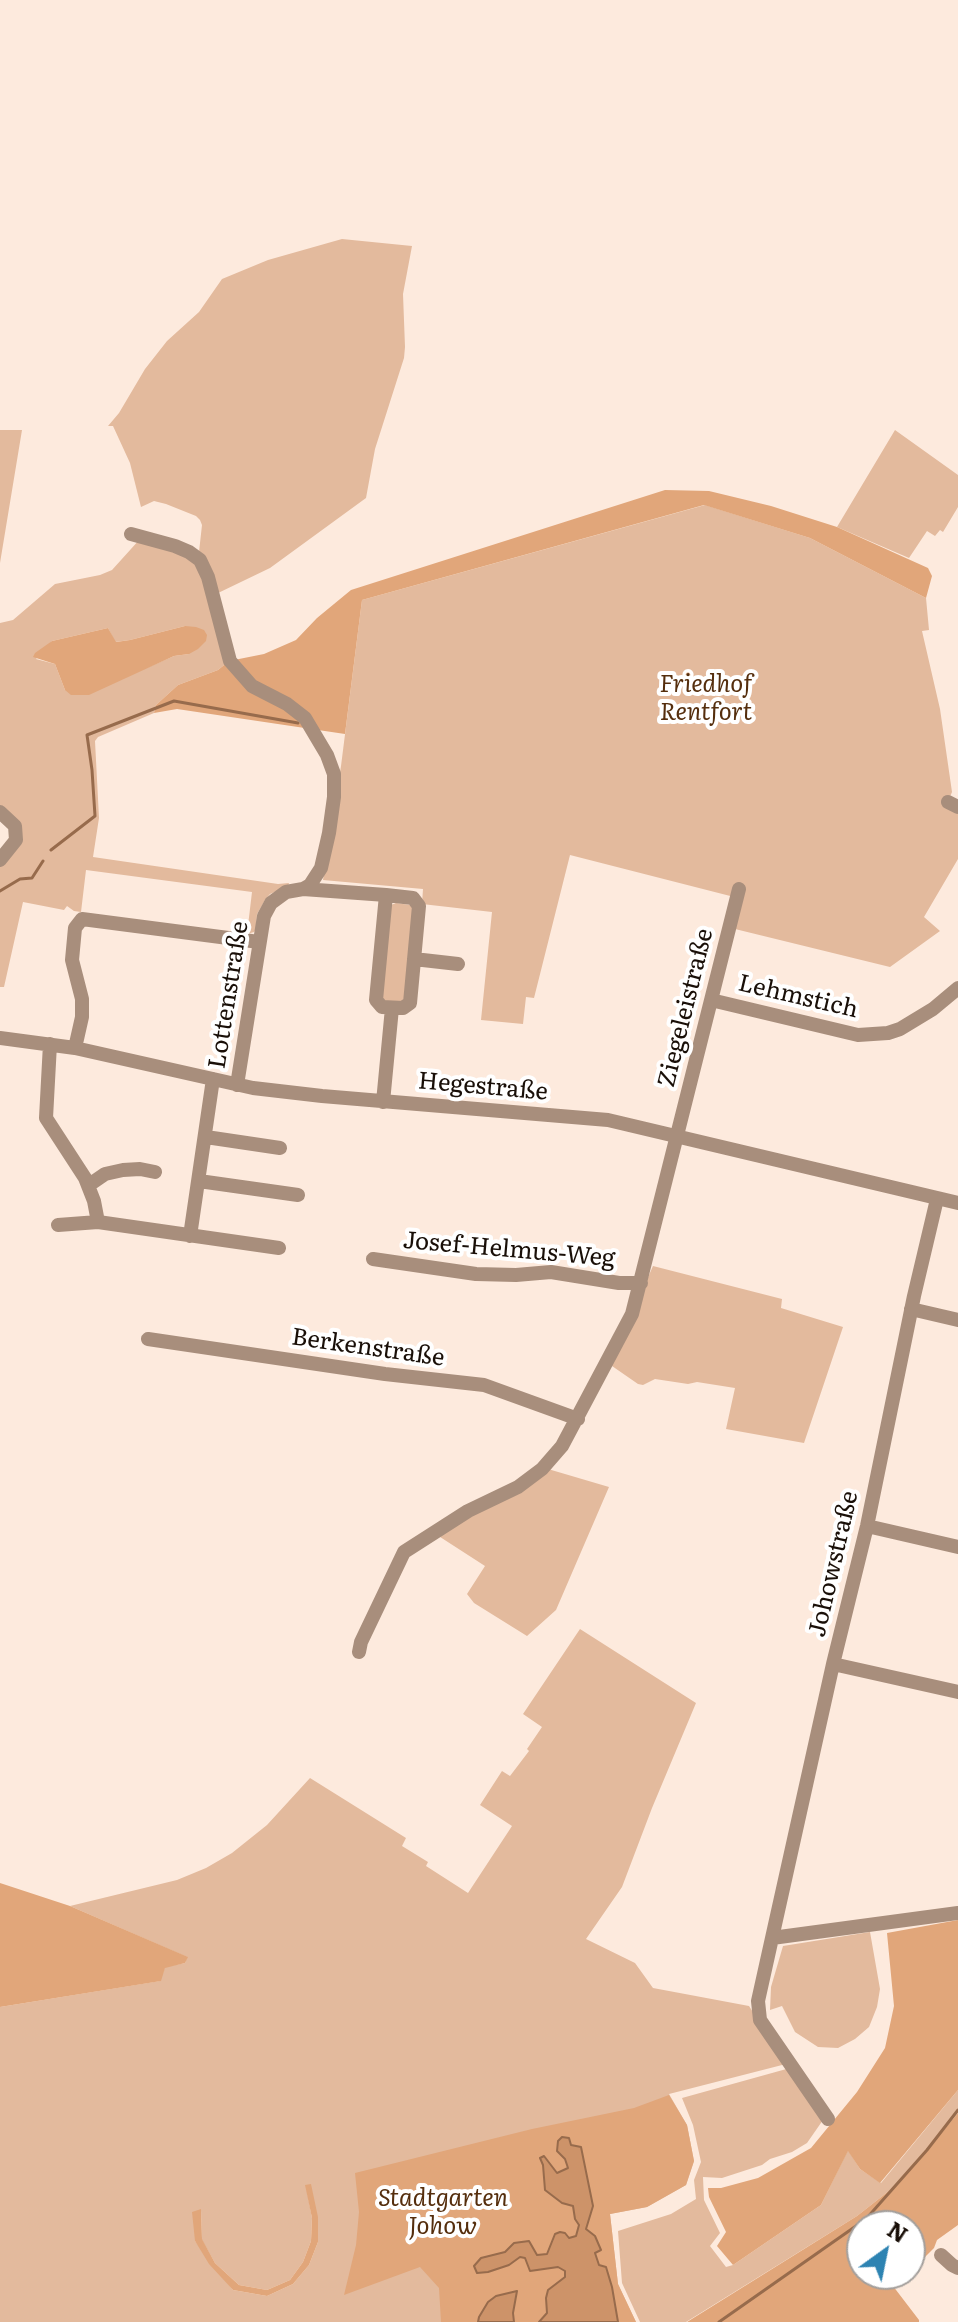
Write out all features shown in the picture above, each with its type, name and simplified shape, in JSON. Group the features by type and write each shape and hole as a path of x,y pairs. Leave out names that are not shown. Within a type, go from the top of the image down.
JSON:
{"street":[{"path":"131,534 175,546 200,560 208,577 230,661 252,686 287,704 305,718 327,755 334,774 329,833 321,868 310,885 303,889"},
{"path":"0,812 15,826 16,840 0,860"},
{"path":"303,889 386,895 413,898 419,906 410,1003 403,1008 382,1007 376,1000 386,895"},
{"name":"Lottenstraße","path":"237,1085 264,916 271,903 286,892 303,889"},
{"name":"Ziegeleistraße","path":"359,1652 404,1552 468,1511 518,1487 542,1469 562,1446 632,1314 739,889"},
{"path":"75,1048 82,1008 72,960 75,928 82,919 259,942"},
{"path":"414,959 458,964"},
{"name":"Lehmstich","path":"711,1000 858,1035 900,1029 933,1009 958,988"},
{"path":"383,1102 392,1008"},
{"name":"Hegestraße","path":"0,1038 75,1048 237,1085 308,1095 608,1120 958,1203"},
{"path":"50,1044 46,1118 87,1182 98,1222"},
{"path":"190,1236 213,1079"},
{"path":"206,1137 280,1148"},
{"path":"87,1182 123,1170 155,1172"},
{"path":"199,1181 298,1195"},
{"name":"Johowstraße","path":"828,2119 760,2020 758,2001 867,1526 937,1199"},
{"path":"58,1225 98,1222 279,1248"},
{"name":"Josef-Helmus-Weg","path":"373,1259 476,1274 551,1272 619,1283 641,1283"},
{"path":"911,1309 958,1320"},
{"name":"Berkenstraße","path":"148,1339 370,1372 484,1385 578,1419"},
{"path":"867,1526 958,1547"},
{"path":"833,1664 958,1692"},
{"path":"772,1938 958,1913"},
{"path":"941,2255 958,2268"}],"green space":[{"path":"342,239 412,246 403,294 404,358 375,449 366,498 270,568 216,594 199,552 200,520 154,501 141,507 130,463 113,426 108,426 145,369 167,341 199,312 222,279 268,260"},
{"path":"0,430 22,430 0,563"},
{"path":"895,430 958,475 958,507 943,532 940,530 935,536 927,531 909,558 837,527"},
{"path":"665,490 709,491 837,527 928,568 932,576 926,598 810,538 704,505 362,600 345,734 177,709 154,713 156,705 178,685 218,670 229,661 264,654 296,640 351,590"},
{"name":"Friedhof Rentfort","path":"705,505 810,538 926,598 929,630 922,631 940,709 952,792 946,806 958,813 958,859 924,917 940,931 890,967 735,929 742,899 570,855 534,998 526,997 523,1024 481,1020 492,912 422,904 423,889 323,880 362,600"},
{"path":"140,539 185,554 202,571 229,661 218,670 178,685 156,705 154,713 95,741 99,818 93,857 278,884 289,883 265,900 257,914 256,930 247,934 252,892 86,870 81,912 67,906 64,910 23,902 4,987 0,987 0,864 21,840 0,807 0,623 13,620 55,584 112,570","holes":["185,626 189,654 174,656 135,673 65,690 55,664 36,659 52,641 108,628 115,642"]},
{"path":"185,626 204,630 207,635 206,641 198,649 174,656 89,695 71,695 65,690 55,664 33,657 52,641 108,628 116,642"},
{"path":"396,903 413,908 404,1001 384,1002 380,993 391,905"},
{"path":"653,1266 782,1299 781,1308 843,1327 804,1443 726,1429 735,1388 655,1379 643,1385 612,1366 611,1361"},
{"path":"548,1469 609,1487 556,1610 527,1636 474,1603 467,1594 485,1566 437,1535"},
{"path":"580,1629 696,1703 622,1887 586,1939 635,1963 653,1988 749,2006 786,2064 669,2094 687,2125 694,2161 686,2185 647,2207 610,2214 618,2284 636,2322 0,2322 0,2007 160,1981 165,1967 185,1963 187,1957 70,1906 177,1880 206,1868 232,1853 267,1825 310,1778 406,1838 402,1846 468,1893 512,1826 480,1805 502,1771 510,1776 542,1727 523,1714","holes":["306,2186 318,2242 309,2265 293,2284 267,2296 233,2290 195,2241 201,2210 202,2240 215,2263 239,2285 267,2290 290,2280 303,2262 311,2241 312,2218"]},
{"path":"0,1883 70,1906 188,1957 185,1963 165,1968 161,1981 0,2007"},
{"path":"958,1920 958,2090 880,2183 860,2169 848,2151 821,2205 733,2265 717,2246 726,2232 709,2197 708,2188 721,2188 758,2178 811,2148 857,2092 885,2048 894,2006 887,1933"},
{"path":"870,1932 880,1989 869,2027 855,2039 838,2048 818,2047 795,2032 782,2006 770,2010 771,1987 783,1946"},
{"path":"790,2068 823,2120 807,2143 792,2152 722,2178 703,2177 704,2200 720,2233 710,2246 726,2267 821,2205 848,2150 860,2169 881,2183 958,2090 958,2113 899,2183 865,2210 846,2210 846,2223 686,2322 640,2322 622,2283 618,2231 671,2214 696,2199 694,2180 701,2162 693,2125 682,2098"},
{"name":"Stadtgarten Johow","path":"669,2095 687,2125 694,2161 686,2185 647,2207 610,2214 618,2284 636,2322 441,2322 439,2288 420,2267 344,2295 356,2245 359,2212 355,2173 532,2129 634,2108"},
{"path":"958,2113 958,2225 937,2240 926,2256 926,2210 865,2210 899,2183"},
{"path":"311,2184 318,2217 318,2242 309,2265 293,2284 267,2296 233,2290 209,2264 195,2241 192,2212 201,2209 202,2239 215,2263 239,2285 267,2290 290,2280 303,2262 311,2241 312,2218 305,2185"},
{"path":"846,2223 846,2290 896,2290 919,2320 919,2322 687,2322"}],"shaded area":[{"path":"562,2137 569,2138 571,2145 581,2147 593,2206 586,2229 595,2236 601,2250 595,2253 599,2265 606,2267 618,2322 539,2322 547,2313 548,2290 565,2277 565,2271 558,2267 530,2271 525,2258 520,2257 509,2265 488,2272 477,2273 474,2266 481,2258 505,2252 514,2243 529,2241 537,2255 547,2254 555,2234 565,2233 569,2238 576,2236 579,2225 573,2206 562,2203 545,2190 540,2158 544,2156 557,2173 568,2168 557,2151 558,2141"},
{"path":"517,2291 514,2322 478,2322 488,2302 496,2296"}],"waterway":[{"path":"51,850 95,816 87,735 174,701 298,723"},
{"path":"0,891 20,879 32,878 43,861"},
{"path":"719,2322 866,2219 958,2110"}]}
